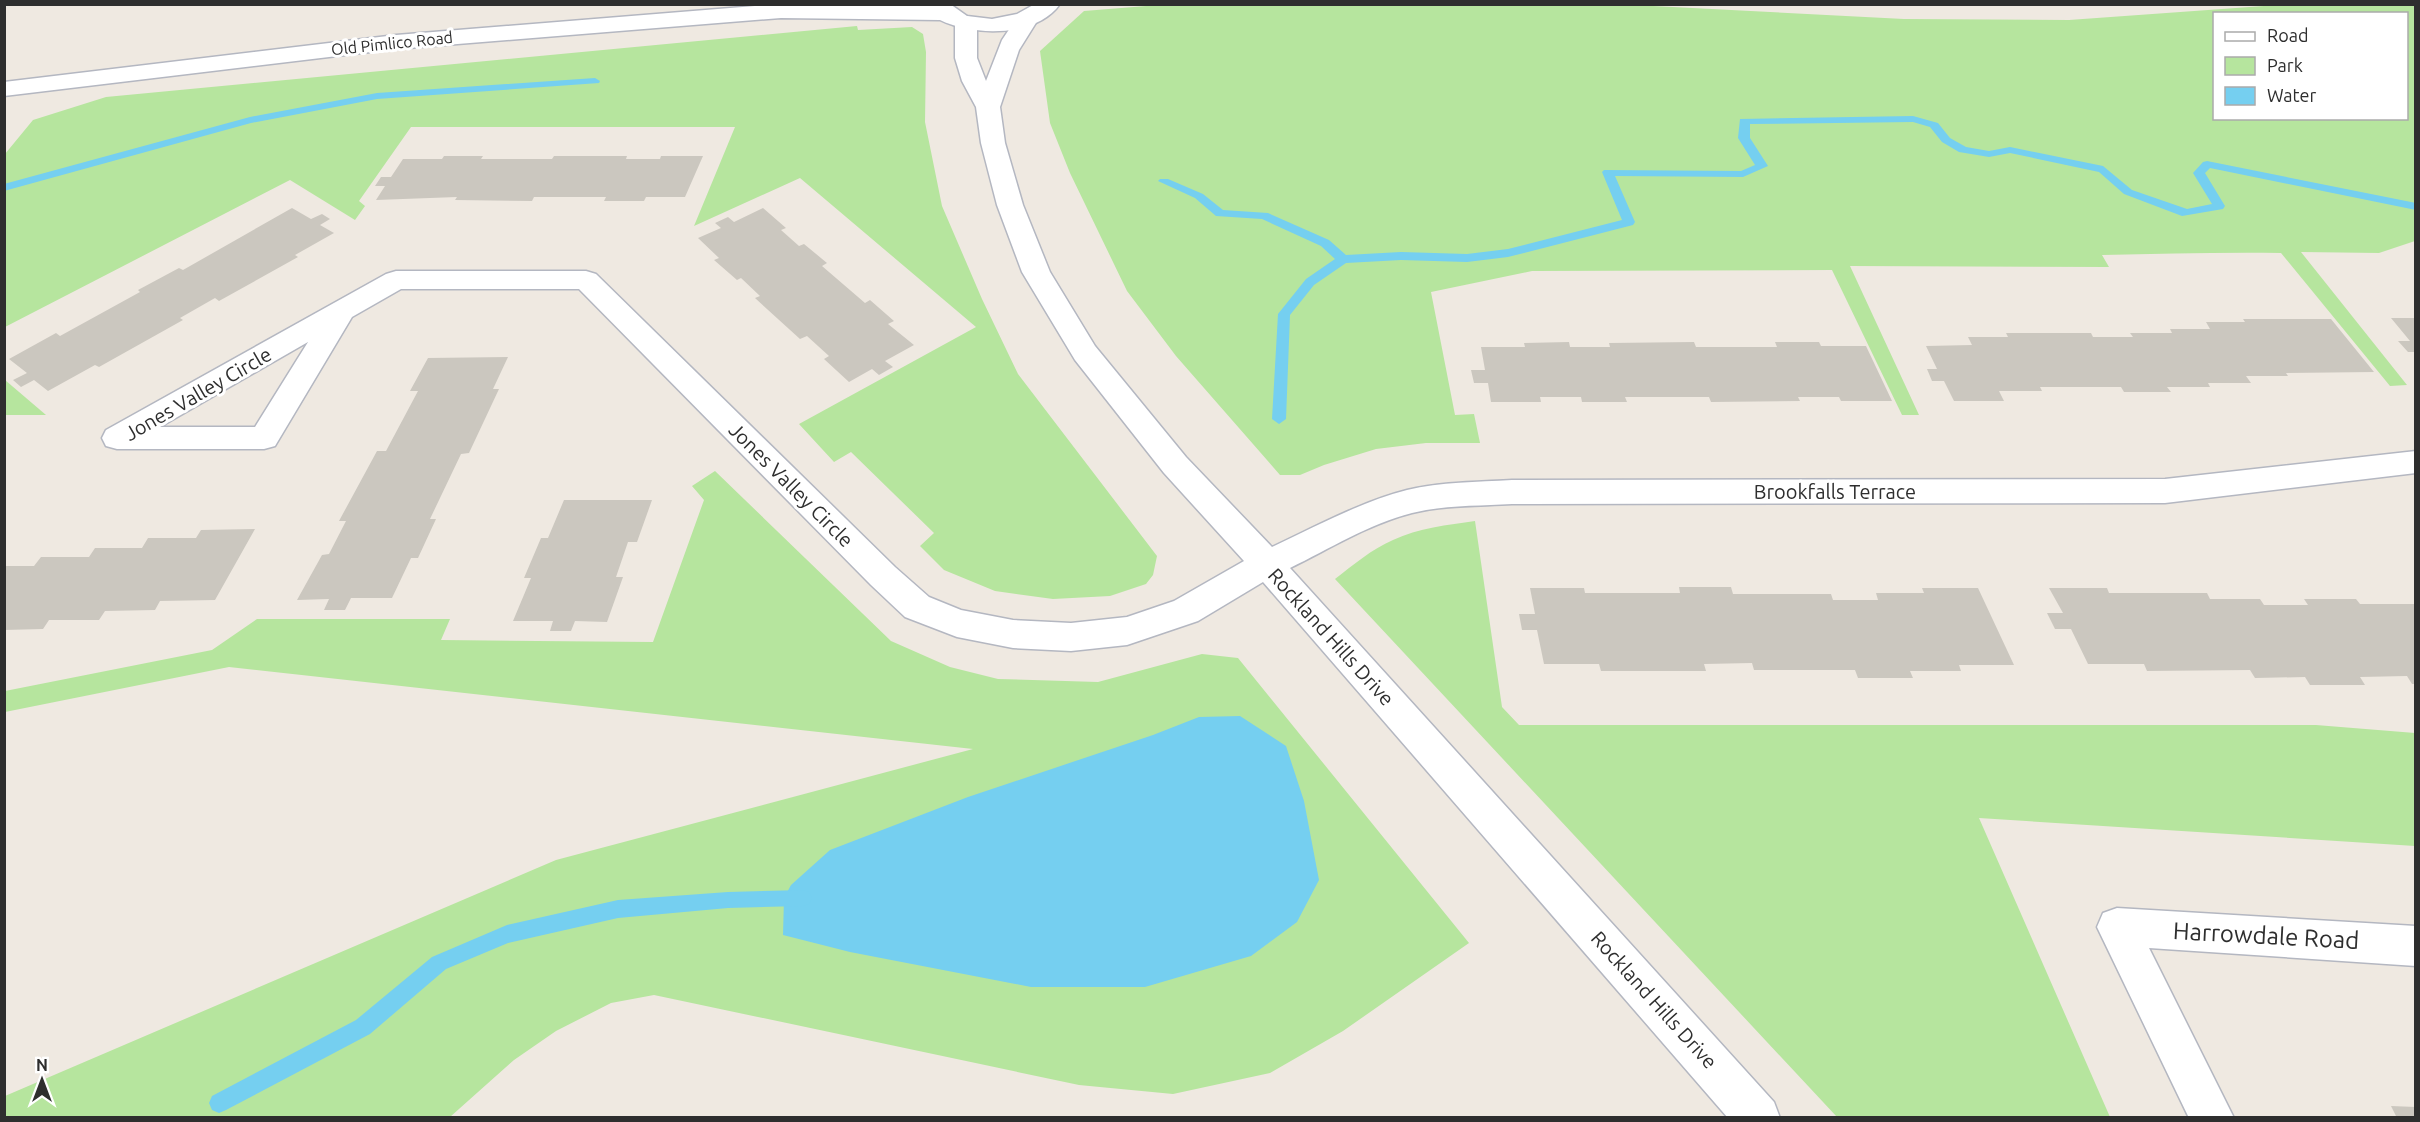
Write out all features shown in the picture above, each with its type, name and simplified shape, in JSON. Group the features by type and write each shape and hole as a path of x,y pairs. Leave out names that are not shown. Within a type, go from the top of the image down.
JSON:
{"street":[{"name":"Old Pimlico Road","path":"781,11 810,4"},
{"path":"988,107 999,80 1008,45 1028,18 1049,4"},
{"name":"Old Pimlico Road","path":"4,89 396,42 781,11 941,9"},
{"path":"941,9 966,23 998,25 1028,18"},
{"name":"Rockland Hills Drive","path":"966,23 966,58 974,81 988,107 993,142 1010,205 1035,272 1079,343 1175,465 1267,564 1758,1118"},
{"name":"Jones Valley Circle","path":"339,315 264,438 117,438 339,315 396,280 586,280 883,576 917,607 957,622 1013,634 1071,637 1127,631 1186,611 1267,564"},
{"name":"Brookfalls Terrace","path":"1267,564 1364,518 1408,502 1455,495 1512,492 2165,491 2415,462"},
{"name":"Harrowdale Road","path":"2212,1118 2117,927 2415,946"}],"green space":[{"path":"1171,4 1614,4 1904,19 2069,20 2292,4 2415,5 2415,241 2379,253 2301,252 2407,385 2390,386 2281,253 2102,255 2109,267 1850,266 1919,415 1902,415 1832,270 1532,271 1431,292 1455,415 1474,414 1480,443 1426,443 1376,449 1300,475 1280,475 1176,356 1127,291 1070,173 1050,123 1040,51 1084,11"},
{"path":"857,26 858,30 912,27 923,34 926,52 925,122 942,206 982,299 1018,374 1157,556 1153,575 1146,584 1110,596 1053,599 995,591 944,570 920,546 934,533 851,452 834,462 799,424 976,327 800,178 694,226 735,127 411,127 359,201 365,206 355,220 290,180 5,327 5,154 33,120 106,97"},
{"path":"5,380 46,415 5,415"},
{"path":"715,471 891,641 950,667 998,679 1098,682 1202,654 1238,658 1469,943 1343,1031 1270,1073 1173,1094 1079,1085 654,995 611,1003 556,1031 514,1060 450,1117 5,1117 5,1096 556,860 973,749 229,667 5,712 5,691 212,650 257,619 450,619 441,640 653,642 704,500 692,486"},
{"path":"1475,521 1502,707 1519,725 2316,725 2415,733 2415,846 1979,818 2110,1117 1837,1117 1335,579 1370,553 1403,536"}],"water":[{"path":"1240,716 1286,746 1304,801 1319,880 1297,922 1251,956 1145,987 1031,987 850,952 783,935 784,898 791,885 830,850 968,797 1153,735 1199,717"}],"building":[{"path":"444,156 483,156 481,159 552,159 554,156 627,156 626,159 660,159 661,156 703,156 685,197 646,197 644,201 604,201 606,197 534,197 532,201 455,200 457,197 376,200 385,186 375,186 381,177 391,177 403,159 442,159"},
{"path":"292,208 311,219 322,214 330,219 320,225 334,233 295,255 298,257 219,301 215,298 180,318 183,320 99,367 95,365 48,391 34,380 21,387 13,380 27,373 9,359 56,333 60,336 140,292 138,290 179,268 183,270"},
{"path":"763,208 786,228 781,230 799,246 804,244 827,263 822,266 865,303 870,300 894,321 888,324 914,345 885,361 893,367 879,375 872,369 849,382 824,359 829,356 807,336 800,339 755,298 760,296 741,278 737,280 714,260 719,258 698,238 721,228 715,223 728,217 734,222"},
{"path":"2391,318 2416,318 2416,352 2408,352 2398,341 2410,341"},
{"path":"2243,319 2331,319 2374,372 2246,376 2251,383 2208,383 2210,387 2167,387 2171,392 2124,392 2121,387 2040,387 2042,391 1999,391 2004,401 1954,401 1944,381 1932,381 1927,369 1937,369 1926,346 1972,345 1968,337 2008,337 2006,333 2091,333 2093,337 2133,337 2130,333 2172,333 2170,329 2210,329 2206,322 2245,322"},
{"path":"1569,342 1570,347 1610,347 1609,343 1694,342 1696,347 1777,347 1775,342 1819,342 1821,346 1866,346 1892,401 1841,401 1839,397 1798,397 1800,401 1711,402 1709,397 1625,397 1627,402 1582,402 1581,397 1540,397 1541,402 1491,402 1488,383 1474,383 1471,370 1485,370 1481,347 1525,347 1524,343"},
{"path":"508,357 493,389 499,389 469,453 461,454 430,519 436,519 418,558 411,558 392,598 351,598 345,610 324,610 329,599 297,600 322,555 329,554 346,521 339,521 377,451 386,451 418,391 410,391 428,358"},
{"path":"564,500 652,500 637,542 628,542 616,577 623,577 607,622 575,621 571,631 550,631 553,621 513,621 531,578 524,578 541,538 548,538"},
{"path":"255,529 215,600 160,601 155,610 105,611 99,620 49,620 43,629 4,630 4,566 34,566 41,557 89,557 95,548 142,548 148,538 196,538 201,530"},
{"path":"1679,587 1731,587 1733,594 1831,594 1833,600 1878,600 1876,593 1924,593 1922,588 1978,588 2014,665 1959,665 1961,671 1910,671 1913,678 1858,678 1855,670 1754,670 1752,663 1704,664 1706,671 1601,671 1599,664 1544,664 1537,630 1522,630 1519,614 1535,614 1530,588 1584,588 1585,593 1680,593"},
{"path":"2049,588 2107,588 2109,593 2207,593 2210,599 2260,599 2264,605 2308,605 2304,599 2356,599 2360,604 2416,604 2416,684 2412,684 2407,676 2360,677 2365,685 2310,685 2305,677 2255,678 2250,670 2147,671 2144,664 2088,664 2071,629 2055,629 2047,613 2063,613"},
{"path":"2391,1106 2416,1107 2416,1118 2397,1118"}],"waterway":[{"path":"4,188 250,120 377,96 595,81"},
{"path":"1343,259 1401,256 1467,258 1508,253 1629,222 1608,172 1743,174 1762,166 1744,138 1744,121 1913,119 1934,125 1946,140 1963,150 1989,154 2010,150 2103,169 2128,192 2186,213 2219,206 2199,173 2207,164 2416,207"},
{"path":"1164,181 1199,196 1220,213 1264,216 1325,243 1343,259"},
{"path":"1279,419 1284,314 1310,282 1343,259"},
{"path":"219,1103 363,1027 439,963 507,934 618,909 728,900 803,898"}]}
